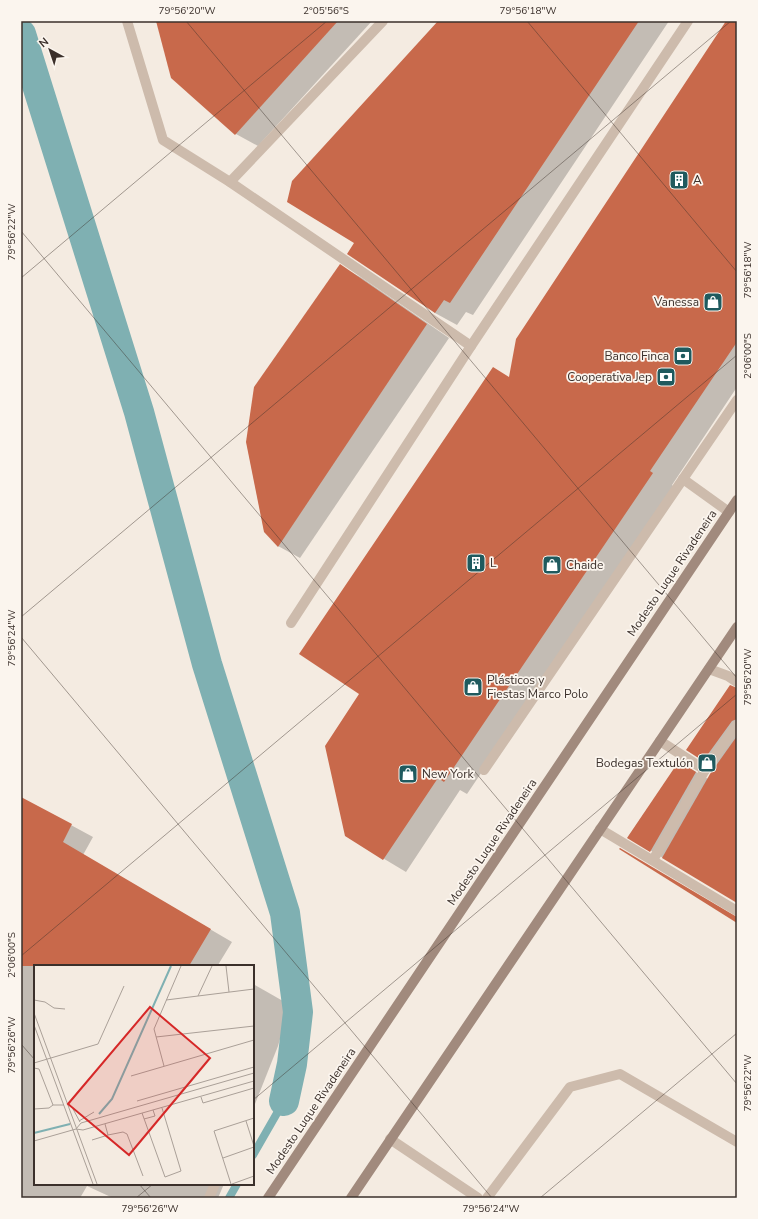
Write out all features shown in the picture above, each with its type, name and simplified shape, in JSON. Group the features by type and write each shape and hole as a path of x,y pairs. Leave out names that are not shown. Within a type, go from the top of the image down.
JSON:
{"street":[{"name":"Modesto Luque Rivadeneira","path":"268,1198 737,500"},
{"path":"351,1198 737,627"}],"lane":[{"path":"127,21 163,140 230,182 471,346"},
{"path":"230,182 383,21"},
{"path":"291,623 471,346 688,21"},
{"path":"484,770 737,400"},
{"path":"683,479 729,512"},
{"path":"709,669 728,676 737,682"},
{"path":"653,860 705,770 737,725"},
{"path":"660,741 705,770"},
{"path":"600,829 737,911"},
{"path":"487,1198 570,1087 620,1074 737,1142"},
{"path":"390,1140 478,1198"},
{"path":"209,1198 215,1185"}],"building":[{"path":"156,21 338,21 235,135 171,78"},
{"path":"438,21 639,21 450,303 444,300 435,313 347,254 354,243 287,202 292,181"},
{"path":"726,21 737,21 737,342 650,471 653,473 444,782 438,778 383,860 345,836 325,746 359,694 299,654 493,367 509,377 516,339"},
{"path":"340,264 427,324 278,547 264,532 246,442 254,387"},
{"path":"730,685 737,688 737,719 732,721 703,761 686,750"},
{"path":"737,736 737,903 662,858 710,774"},
{"path":"679,761 696,772 650,852 627,838"},
{"path":"21,797 72,824 63,842 211,929 190,965 21,966"},
{"path":"620,848 737,917 737,923 619,849"}],"waterway":[{"path":"21,34 139,412 207,664 285,913 298,1012 292,1064 284,1101"},
{"path":"254,1153 284,1101"},
{"path":"229,1198 236,1185"}],"place":[{"name":"A","path":"679,180"},
{"name":"Vanessa","path":"713,302"},
{"name":"Banco Finca","path":"683,356"},
{"name":"Cooperativa Jep","path":"666,377"},
{"name":"L","path":"476,563"},
{"name":"Chaide","path":"552,565"},
{"name":"Plásticos y Fiestas Marco Polo","path":"473,687"},
{"name":"Bodegas Textulón","path":"707,763"},
{"name":"New York","path":"408,774"}]}
